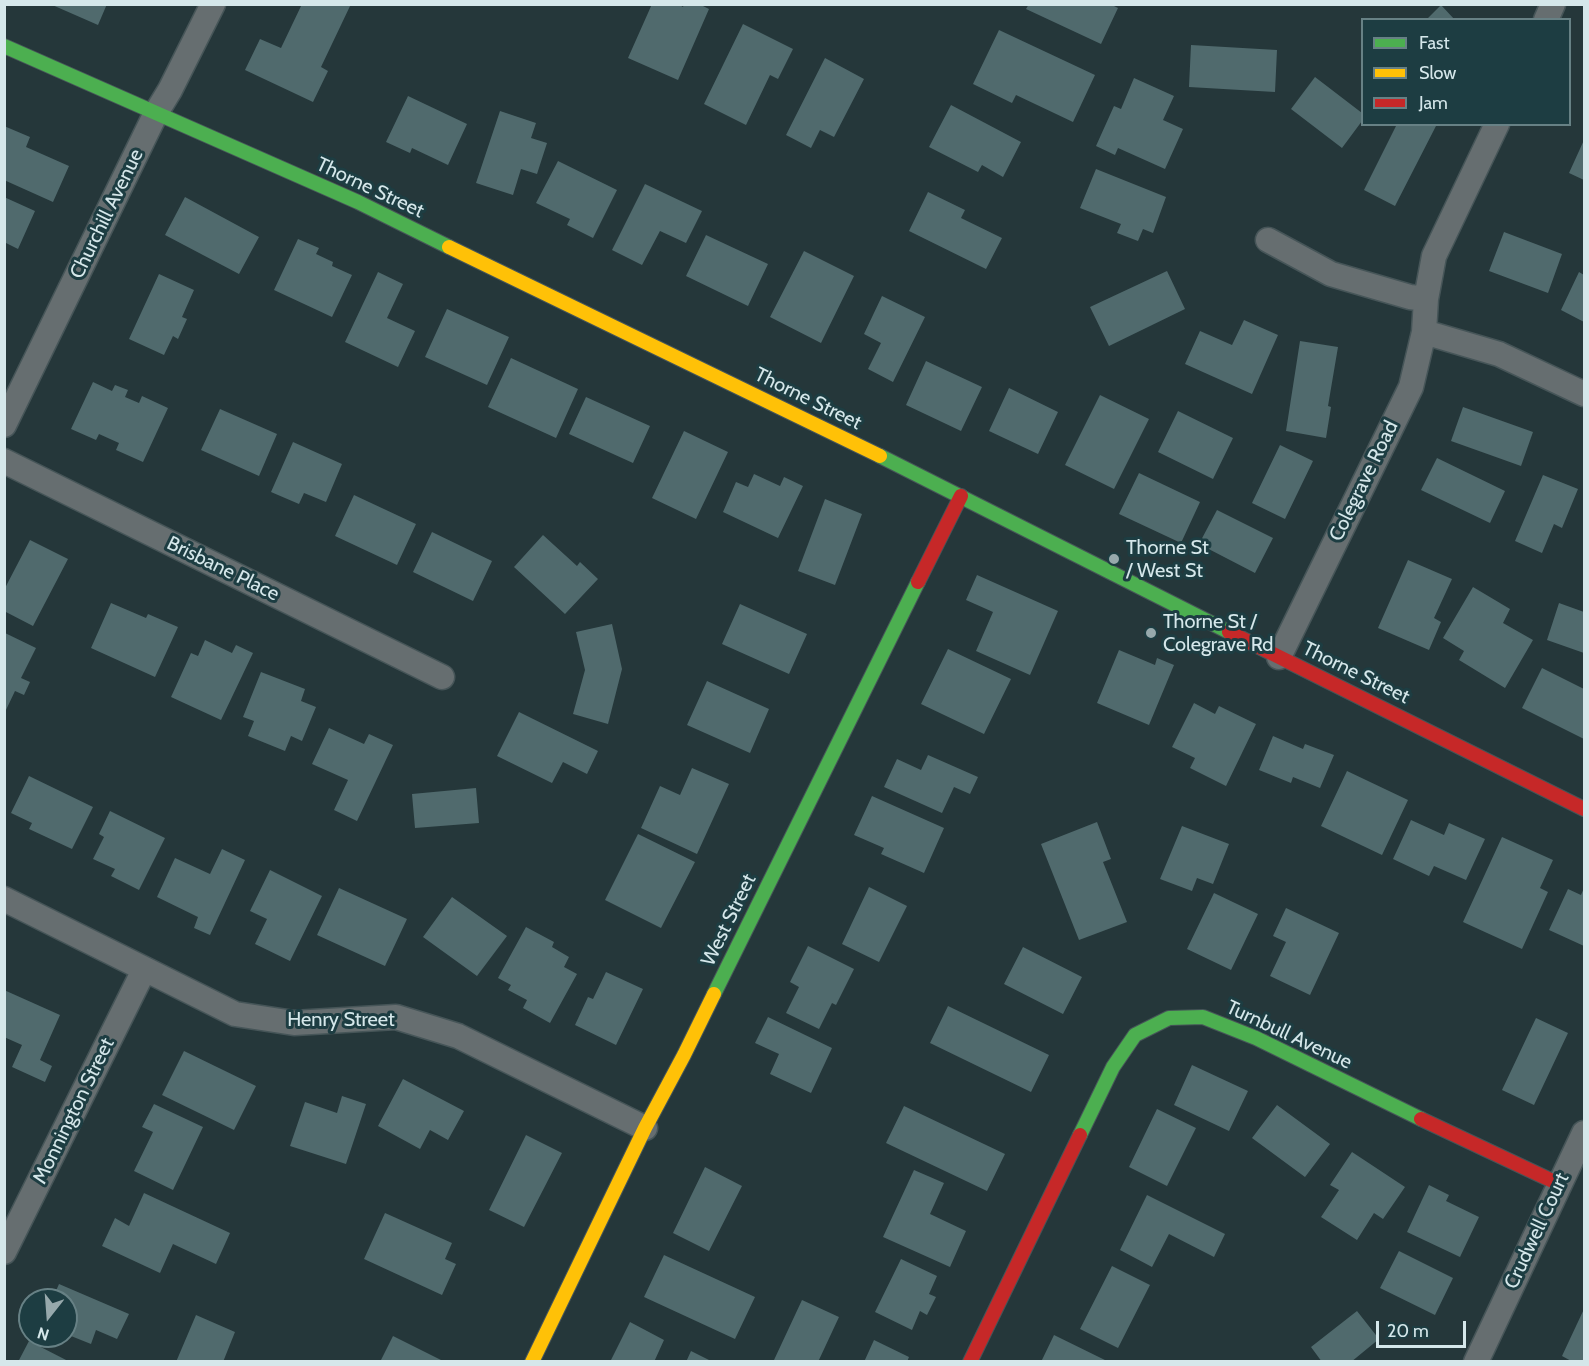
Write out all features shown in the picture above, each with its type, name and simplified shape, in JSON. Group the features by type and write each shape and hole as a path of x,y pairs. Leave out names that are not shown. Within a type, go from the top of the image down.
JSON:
{"street":[{"name":"Churchill Avenue","path":"4,425 156,113 213,4"},
{"path":"1547,18 1553,4"},
{"name":"Thorne Street","path":"4,46 358,202 961,496 1584,809"},
{"name":"Colegrave Road","path":"1279,657 1411,387 1424,332 1426,298 1434,256 1496,126"},
{"path":"1268,240 1331,274 1410,297 1426,298"},
{"path":"1424,332 1499,354 1584,394"},
{"name":"Brisbane Place","path":"4,461 442,677"},
{"name":"West Street","path":"532,1362 645,1128 684,1055 961,496"},
{"name":"Henry Street","path":"4,899 235,1014 294,1023 396,1017 458,1036 645,1128"},
{"name":"Monnington Street","path":"4,1252 144,970"},
{"name":"Turnbull Avenue","path":"970,1362 1113,1067 1135,1035 1168,1018 1203,1017 1256,1038 1358,1089 1560,1184"},
{"name":"Crudwell Court","path":"1476,1362 1584,1133"}],"building":[{"path":"50,4 107,4 98,25"},
{"path":"302,4 351,4 321,67 328,71 313,102 245,70 260,39 281,48"},
{"path":"652,4 678,4 683,7 684,4 699,4 709,9 678,80 628,58"},
{"path":"1029,4 1110,4 1118,8 1101,44 1026,9"},
{"path":"1441,5 1453,18 1428,18"},
{"path":"743,24 793,49 778,79 770,75 746,125 704,104"},
{"path":"999,30 1095,75 1073,122 1016,95 1012,103 973,84"},
{"path":"1191,45 1277,50 1275,92 1189,87"},
{"path":"825,58 864,79 834,137 820,130 811,148 786,135"},
{"path":"1315,77 1361,112 1361,122 1342,148 1291,109"},
{"path":"1134,78 1174,96 1163,120 1183,129 1165,169 1118,148 1115,155 1096,146 1114,106 1121,109"},
{"path":"408,96 467,124 448,165 412,148 410,153 386,142"},
{"path":"951,105 1021,142 1003,177 982,165 978,172 929,147"},
{"path":"500,111 536,123 531,138 547,143 537,174 521,169 513,195 476,183"},
{"path":"4,126 30,137 26,147 69,166 53,202 4,180"},
{"path":"1396,126 1436,126 1395,206 1364,190"},
{"path":"1584,140 1584,180 1569,173"},
{"path":"558,161 617,190 593,238 567,225 570,219 536,203"},
{"path":"1096,169 1166,197 1153,233 1143,229 1138,241 1117,233 1121,224 1080,208"},
{"path":"645,184 702,211 686,243 660,231 642,265 612,250"},
{"path":"928,192 965,210 961,218 1002,238 986,269 909,231"},
{"path":"4,197 35,211 18,249 4,242"},
{"path":"185,197 259,237 239,274 165,235"},
{"path":"1504,232 1562,254 1548,293 1489,271"},
{"path":"706,235 768,264 748,306 686,276"},
{"path":"298,239 319,248 316,254 333,262 332,266 352,275 332,317 274,290"},
{"path":"804,251 854,276 821,343 770,317"},
{"path":"1167,271 1185,309 1109,346 1090,307"},
{"path":"378,272 403,284 387,318 415,331 398,367 345,342"},
{"path":"1579,272 1584,275 1584,322 1561,310"},
{"path":"159,274 194,290 182,317 187,319 178,339 173,336 164,355 129,339"},
{"path":"882,296 925,317 893,382 868,369 881,343 864,334"},
{"path":"447,309 509,337 487,385 425,357"},
{"path":"1244,320 1278,335 1252,394 1185,364 1200,331 1232,345"},
{"path":"1300,341 1338,347 1328,406 1331,407 1326,438 1286,431"},
{"path":"511,358 578,389 556,438 488,407"},
{"path":"926,361 982,387 961,431 906,405"},
{"path":"93,382 112,391 115,385 128,390 125,397 139,403 142,396 168,408 143,462 116,450 119,443 99,434 96,440 71,429"},
{"path":"1009,388 1058,412 1038,454 989,431"},
{"path":"1100,395 1149,419 1114,489 1065,465"},
{"path":"586,397 650,426 633,463 569,434"},
{"path":"1463,407 1533,432 1521,466 1451,441"},
{"path":"220,409 277,434 259,476 201,450"},
{"path":"1178,411 1233,438 1213,479 1158,452"},
{"path":"684,431 728,452 696,519 652,498"},
{"path":"293,442 342,464 326,502 304,493 299,504 271,492"},
{"path":"1280,445 1313,461 1285,519 1252,503"},
{"path":"1437,458 1505,491 1490,523 1421,490"},
{"path":"1139,473 1200,502 1181,543 1119,514"},
{"path":"754,474 780,486 784,477 803,486 778,538 723,512 736,482 748,487"},
{"path":"1543,475 1578,489 1562,528 1554,524 1542,553 1515,541"},
{"path":"354,495 416,524 397,565 335,536"},
{"path":"825,499 862,514 835,585 798,571"},
{"path":"1217,510 1273,538 1255,573 1199,544"},
{"path":"432,532 492,561 473,601 413,572"},
{"path":"543,535 577,566 580,562 598,579 565,614 514,567"},
{"path":"30,540 68,559 33,626 4,611 4,590"},
{"path":"1408,560 1452,579 1434,618 1441,622 1429,650 1378,628"},
{"path":"977,575 1058,611 1030,675 976,651 993,612 966,600"},
{"path":"1473,587 1510,609 1503,623 1533,640 1505,688 1459,660 1464,651 1443,638"},
{"path":"111,603 146,618 148,614 178,627 155,677 91,648"},
{"path":"1559,603 1584,612 1584,653 1547,640"},
{"path":"740,604 807,634 789,674 722,644"},
{"path":"612,624 622,669 608,724 573,714 585,670 576,632"},
{"path":"5,633 36,648 21,678 30,682 24,695 15,691 6,710 5,709"},
{"path":"205,640 232,653 236,645 253,653 221,720 171,697 191,653 198,656"},
{"path":"948,649 1011,679 984,734 921,704"},
{"path":"1119,650 1155,665 1157,658 1174,665 1149,725 1097,703"},
{"path":"1542,668 1584,689 1584,739 1522,708"},
{"path":"261,672 305,689 301,701 316,707 302,741 291,736 285,751 248,736 254,721 243,717"},
{"path":"707,681 769,709 750,753 687,725"},
{"path":"1194,703 1215,714 1219,706 1256,724 1226,786 1190,768 1195,758 1172,747"},
{"path":"519,712 598,751 587,774 563,762 552,783 497,756"},
{"path":"329,728 364,744 369,734 393,745 357,821 334,810 348,780 312,764"},
{"path":"1273,736 1303,749 1305,744 1334,755 1320,788 1293,777 1291,783 1259,770"},
{"path":"928,755 978,777 970,794 954,787 942,813 884,787 897,759 921,770"},
{"path":"692,768 729,784 697,854 641,828 660,786 680,795"},
{"path":"1347,771 1408,800 1382,855 1321,826"},
{"path":"29,776 93,807 72,849 29,829 32,823 11,813"},
{"path":"476,788 479,823 415,828 412,794"},
{"path":"872,796 944,828 924,873 881,854 884,848 854,835"},
{"path":"110,811 165,838 139,890 111,876 115,869 93,859 104,837 99,834"},
{"path":"1411,820 1444,835 1449,823 1485,839 1466,880 1434,866 1429,876 1393,859"},
{"path":"1097,822 1111,859 1103,862 1127,922 1079,940 1041,844"},
{"path":"1182,826 1229,844 1213,884 1197,878 1192,891 1160,879"},
{"path":"638,834 695,862 661,928 605,900"},
{"path":"1502,837 1553,860 1540,888 1548,892 1522,949 1463,922"},
{"path":"222,849 245,860 210,935 194,928 198,917 157,897 175,858 210,874"},
{"path":"270,870 322,896 290,961 255,944 267,919 250,911"},
{"path":"869,887 907,906 879,962 842,944"},
{"path":"339,888 407,919 385,966 317,935"},
{"path":"1584,888 1584,946 1549,930 1568,889 1581,895"},
{"path":"1214,893 1258,914 1231,970 1187,949"},
{"path":"452,897 507,936 477,976 423,937"},
{"path":"1286,908 1339,933 1310,995 1270,976 1286,942 1273,936"},
{"path":"526,927 554,942 552,947 569,957 564,967 577,974 550,1023 523,1008 527,1000 508,990 511,985 498,978"},
{"path":"808,946 854,969 836,1005 832,1003 819,1029 786,1013 799,987 790,982"},
{"path":"1023,947 1082,977 1063,1014 1004,984"},
{"path":"606,972 643,989 616,1045 575,1025 588,997 593,999"},
{"path":"4,990 60,1015 40,1060 52,1066 45,1082 12,1067 22,1045 4,1037"},
{"path":"948,1006 1049,1055 1031,1092 930,1043"},
{"path":"768,1017 832,1048 811,1093 770,1074 779,1054 755,1043"},
{"path":"1536,1018 1568,1033 1534,1105 1502,1090"},
{"path":"184,1051 256,1086 234,1130 162,1095"},
{"path":"1192,1065 1248,1091 1229,1131 1174,1105"},
{"path":"403,1079 464,1111 448,1140 430,1130 420,1149 378,1126"},
{"path":"342,1096 366,1104 346,1164 290,1146 305,1102 337,1113"},
{"path":"154,1104 203,1127 173,1190 134,1171 153,1132 142,1127"},
{"path":"1277,1105 1330,1144 1305,1177 1252,1138"},
{"path":"904,1106 1005,1154 987,1191 886,1143"},
{"path":"1157,1109 1196,1128 1167,1186 1129,1167"},
{"path":"526,1135 562,1153 524,1227 489,1210"},
{"path":"1352,1152 1405,1187 1383,1219 1374,1213 1357,1240 1321,1217 1339,1190 1330,1185"},
{"path":"705,1167 742,1186 709,1251 673,1233"},
{"path":"914,1170 944,1183 930,1214 966,1231 950,1267 883,1237"},
{"path":"1429,1185 1449,1195 1446,1201 1479,1217 1460,1257 1407,1232"},
{"path":"144,1193 230,1233 216,1264 173,1244 160,1273 102,1246 115,1218 129,1226"},
{"path":"1147,1195 1225,1234 1214,1257 1169,1234 1152,1267 1120,1250"},
{"path":"385,1213 452,1243 445,1259 456,1264 442,1295 364,1259"},
{"path":"1399,1251 1453,1278 1435,1315 1380,1288"},
{"path":"664,1255 755,1297 735,1339 644,1297"},
{"path":"901,1259 937,1276 929,1294 936,1297 927,1315 920,1311 912,1330 875,1312"},
{"path":"1112,1266 1150,1285 1118,1348 1080,1329"},
{"path":"78,1292 129,1314 117,1339 96,1330 91,1344 78,1339"},
{"path":"802,1300 839,1317 818,1362 777,1362 774,1360"},
{"path":"1584,1309 1584,1362 1573,1362 1562,1356"},
{"path":"1357,1311 1379,1339 1351,1362 1322,1362 1311,1347"},
{"path":"196,1315 235,1332 223,1362 176,1362"},
{"path":"630,1322 664,1340 654,1362 610,1362"},
{"path":"1054,1335 1109,1362 1041,1362"},
{"path":"393,1336 445,1362 380,1362"},
{"path":"874,1340 909,1357 907,1362 864,1362"},
{"path":"25,1348 43,1348 70,1362 18,1362"},
{"path":"691,1351 713,1362 686,1362"}],"traffic: fast":[{"path":"4,46 358,202 449,247"},
{"path":"880,456 1229,632"},
{"path":"714,994 918,582"},
{"path":"1080,1135 1113,1067 1135,1035 1169,1018 1203,1017 1256,1038 1421,1119"}],"traffic: slow":[{"path":"449,247 880,456"},
{"path":"532,1362 645,1128 714,994"}],"traffic: jam":[{"path":"918,582 961,496"},
{"path":"1229,632 1584,809"},
{"path":"1421,1119 1559,1184"},
{"path":"970,1362 1080,1135"}],"place":[{"name":"Thorne St / West St","path":"1114,559"},
{"name":"Thorne St / Colegrave Rd","path":"1151,633"}]}
